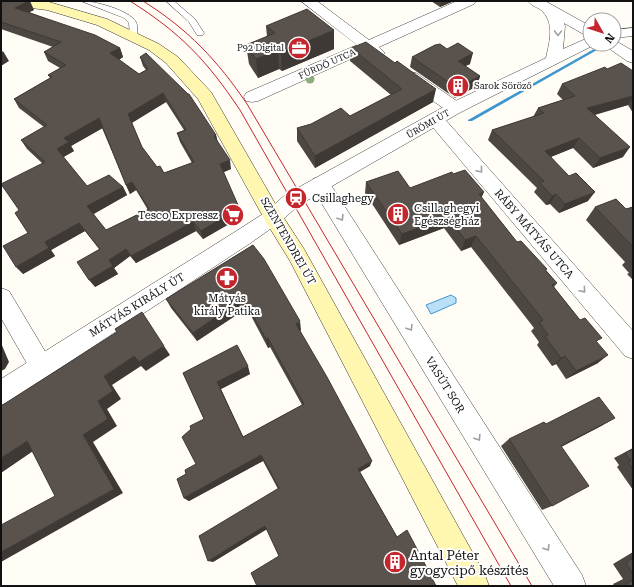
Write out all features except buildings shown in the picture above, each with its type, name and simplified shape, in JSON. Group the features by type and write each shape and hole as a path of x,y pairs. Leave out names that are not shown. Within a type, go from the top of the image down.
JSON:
{"main road":[{"name":"SZENTENDREI ÚT","path":"8,1 48,6 76,13 102,22 134,37 172,60 205,96 273,217 297,255 474,586"}],"street":[{"path":"308,1 455,108"},
{"name":"FÜRDŐ UTCA","path":"252,97 469,1"},
{"path":"535,1 582,28"},
{"path":"549,9 558,26 557,43 553,59"},
{"path":"622,33 633,32"},
{"name":"ÜRÖMI ÚT","path":"273,217 292,200 455,108 582,46"},
{"path":"622,51 633,58"},
{"name":"RÁBY MÁTYÁS UTCA","path":"436,120 633,348"},
{"name":"VASÚT SOR","path":"320,184 571,586"},
{"name":"MÁTYÁS KIRÁLY ÚT","path":"1,392 273,217"},
{"path":"1,298 41,366"}],"lane":[{"path":"85,1 127,16 133,23 134,37"},
{"path":"170,1 192,21 200,32"}],"water":[{"path":"451,295 456,298 456,303 431,314 426,305"}],"waterway":[{"path":"470,120 591,52"}],"tram line":[{"path":"130,1 164,25 192,49 216,77 240,110 511,586"},
{"path":"143,1 174,23 201,47 225,74 247,104 532,586"}],"place":[{"name":"P92 Digital","path":"299,48"},
{"name":"Sarok Söröző","path":"458,86"},
{"name":"Csillaghegy","path":"296,198"},
{"name":"Csillaghegyi Egészségház","path":"398,214"},
{"name":"Tesco Expressz","path":"233,215"},
{"name":"Mátyás király Patika","path":"227,278"},
{"name":"Antal Péter gyogycipő készítés","path":"395,562"}]}
